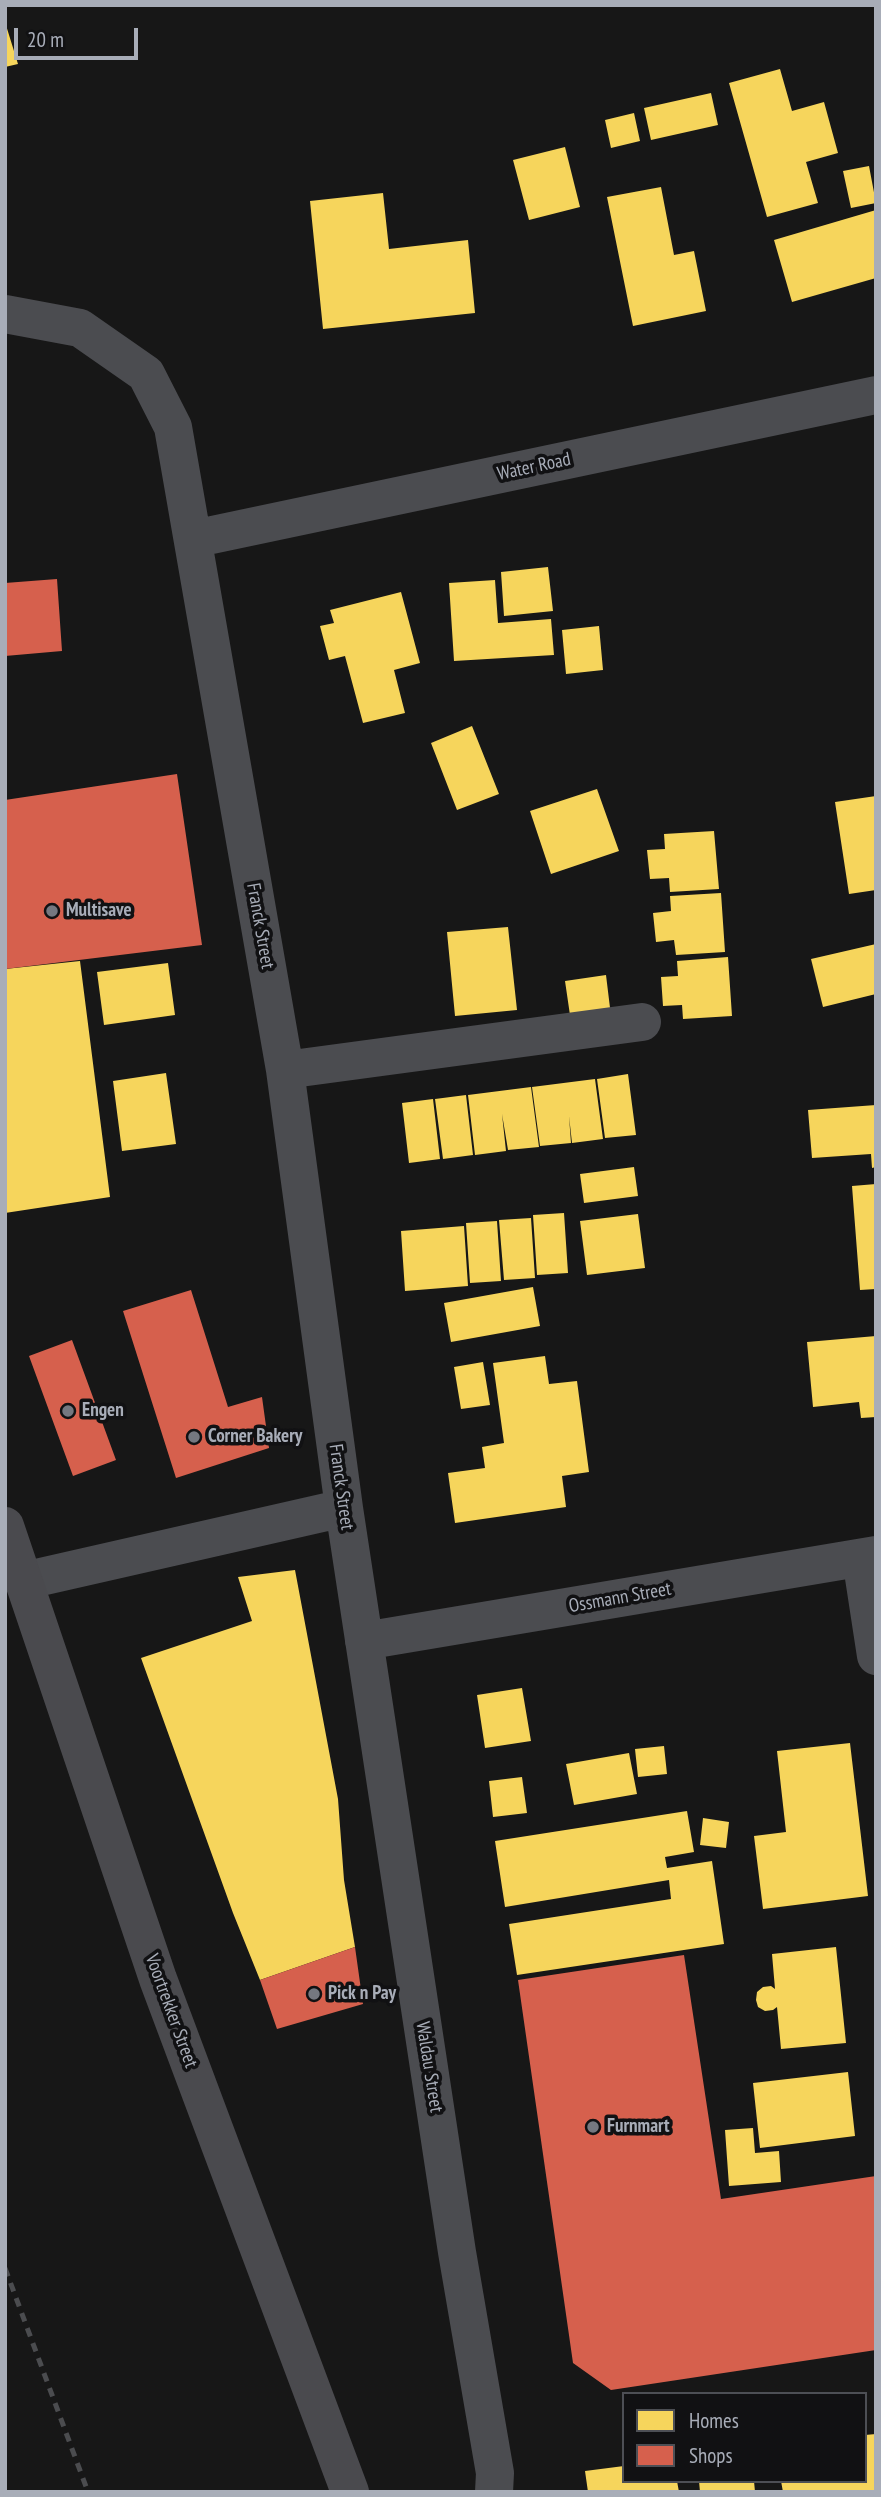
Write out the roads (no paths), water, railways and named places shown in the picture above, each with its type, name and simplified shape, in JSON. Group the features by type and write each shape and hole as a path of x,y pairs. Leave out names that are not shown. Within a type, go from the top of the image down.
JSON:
{"main road":[{"name":"Voortrekker Street","path":"5,1526 158,1979 350,2492"}],"street":[{"name":"Franck Street","path":"5,314 80,328 146,374 173,427 285,1070 364,1641"},
{"name":"Water Road","path":"193,539 876,395"},
{"path":"285,1070 642,1022"},
{"path":"23,1581 344,1508"},
{"path":"868,1557 876,1656"},
{"name":"Ossmann Street","path":"364,1641 868,1557"},
{"name":"Waldau Street","path":"364,1641 457,2252 495,2473 494,2492"}],"railway":[{"path":"5,2268 88,2492"}],"place":[{"name":"Multisave","path":"52,911"},
{"name":"Engen","path":"68,1411"},
{"name":"Corner Bakery","path":"194,1437"},
{"name":"Pick n Pay","path":"314,1994"},
{"name":"Furnmart","path":"593,2127"}]}
